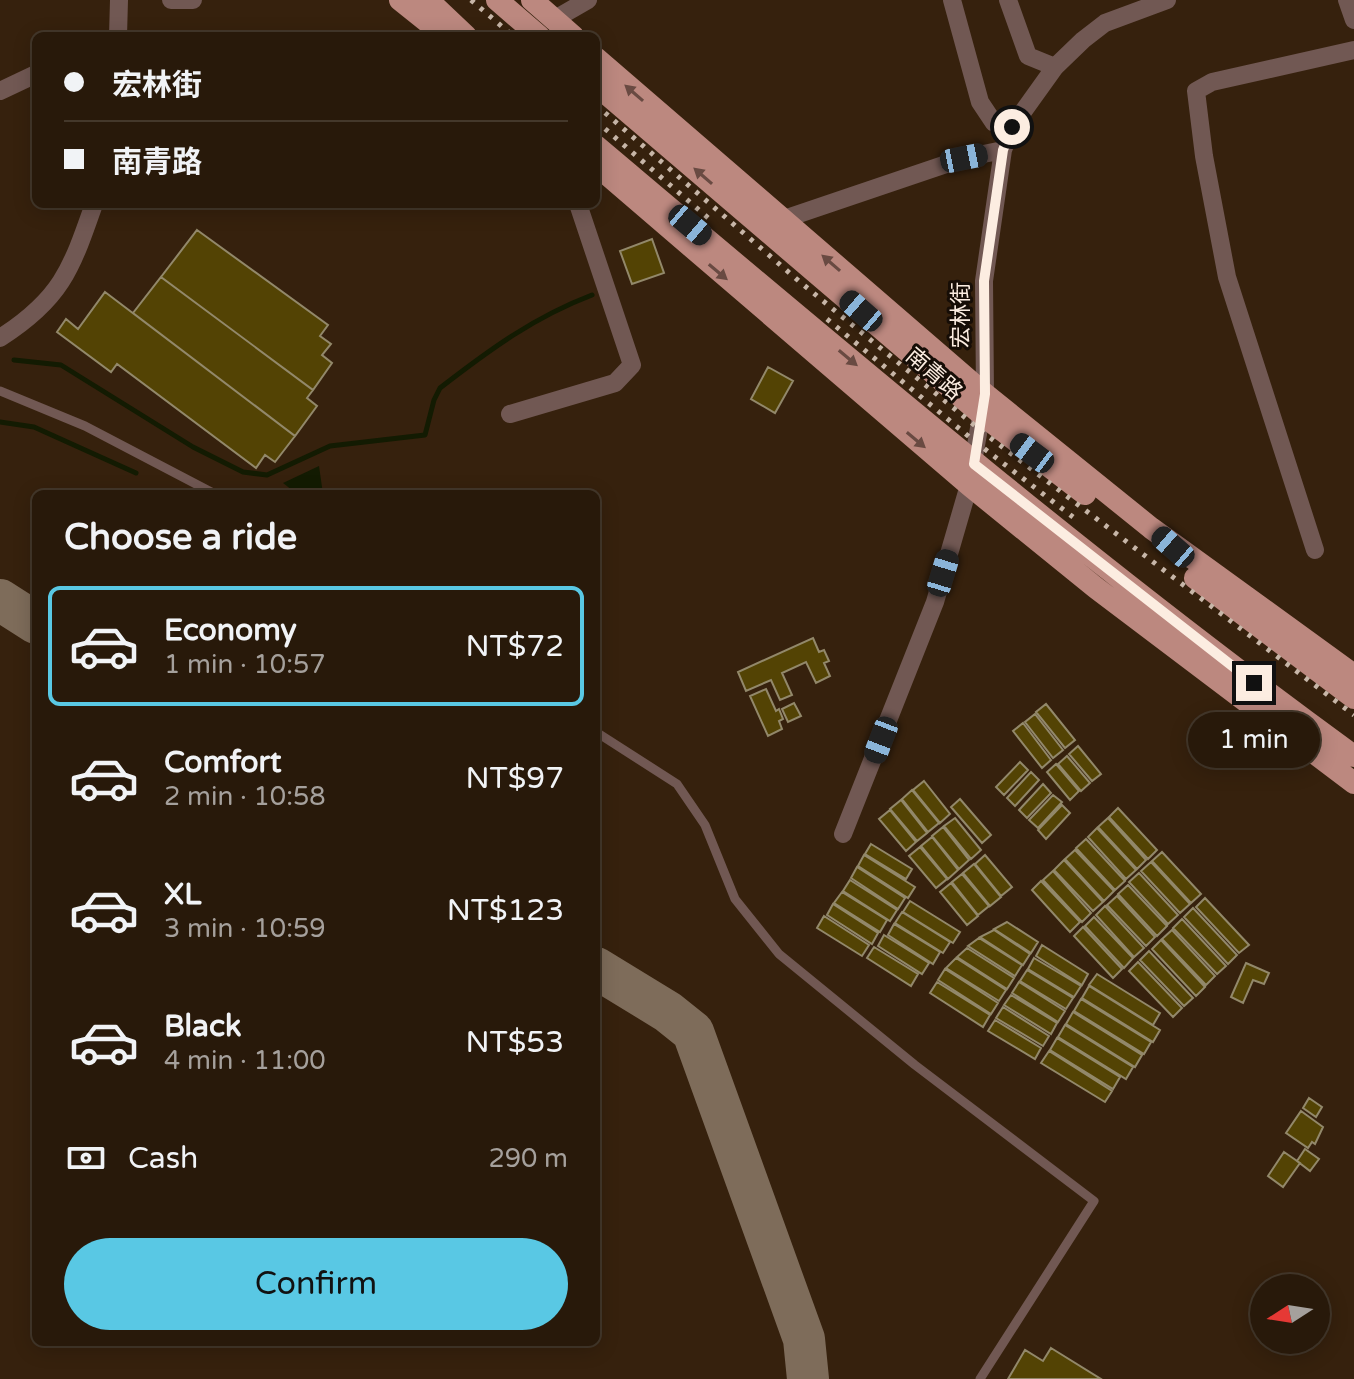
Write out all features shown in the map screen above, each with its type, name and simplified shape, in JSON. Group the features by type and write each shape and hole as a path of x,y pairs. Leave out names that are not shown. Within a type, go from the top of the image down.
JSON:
{"main road":[{"path":"400,0 454,32"},
{"path":"428,0 455,32"},
{"path":"532,0 556,27"},
{"path":"503,6 556,27"},
{"path":"503,6 534,32"},
{"path":"600,62 781,220 983,404 1354,675"},
{"name":"南青路","path":"600,88 983,404 1354,698"},
{"name":"南青路","path":"600,150 971,475 1354,756"},
{"path":"600,168 971,475 1096,588 1354,783"},
{"name":"南青路","path":"1151,528 1285,646"},
{"name":"南青路","path":"1096,588 1254,683"}],"street":[{"path":"118,32 119,0"},
{"path":"171,0 193,0"},
{"path":"556,27 588,0"},
{"path":"952,0 980,102 994,123 1012,127"},
{"path":"1008,0 1028,56 1055,67"},
{"name":"宏林街","path":"843,834 935,602 971,475 983,404 984,281 1003,150 1012,127 1055,67 1105,23 1167,0"},
{"path":"1347,0 1354,20"},
{"path":"1315,550 1227,277 1204,156 1196,91 1212,82 1354,50"},
{"path":"0,91 32,76"},
{"path":"781,220 964,158 1003,150"},
{"path":"0,338 34,315 64,280 92,208"},
{"path":"510,414 615,383 632,365 579,208"}],"lane":[{"path":"0,391 85,426 207,490"},
{"path":"600,735 677,784 705,825 735,899 779,954 915,1065 1094,1201 980,1379"}],"shaded area":[{"path":"319,466 322,490 292,490 283,483"}],"building":[{"path":"197,230 328,325 320,336 331,344 322,355 332,363 313,390 161,277"},
{"path":"652,239 664,273 632,284 620,251"},
{"path":"161,277 313,390 307,398 317,406 295,436 133,313"},
{"path":"105,292 295,436 275,462 265,455 256,468 117,364 111,372 57,332 66,319 78,329"},
{"path":"768,367 793,381 775,413 751,399"},
{"path":"813,638 819,652 824,650 829,661 824,663 830,676 816,683 806,662 782,673 792,695 780,700 771,680 746,691 738,672"},
{"path":"766,689 783,719 779,721 782,729 768,736 750,696"},
{"path":"794,703 801,716 788,722 782,709"},
{"path":"1046,704 1075,740 1065,748 1036,712"},
{"path":"1035,714 1063,750 1053,758 1025,722"},
{"path":"1023,723 1051,760 1042,768 1013,731"},
{"path":"1078,746 1101,774 1092,781 1069,754"},
{"path":"1067,756 1090,783 1081,791 1058,764"},
{"path":"1020,762 1028,770 1004,795 996,787"},
{"path":"1056,764 1079,791 1070,800 1047,772"},
{"path":"1031,772 1039,780 1015,806 1007,798"},
{"path":"924,781 950,814 940,823 913,790"},
{"path":"1043,784 1051,793 1027,818 1019,810"},
{"path":"912,790 939,823 928,832 902,799"},
{"path":"1053,795 1062,802 1038,828 1029,820"},
{"path":"960,799 991,835 982,843 951,807"},
{"path":"901,800 927,833 917,841 890,809"},
{"path":"1062,805 1070,813 1046,839 1038,830"},
{"path":"1118,808 1157,850 1148,859 1109,817"},
{"path":"890,810 916,842 906,851 879,819"},
{"path":"955,818 981,850 971,859 944,826"},
{"path":"1108,818 1146,860 1137,869 1098,827"},
{"path":"943,827 969,860 959,869 932,836"},
{"path":"1097,828 1136,870 1126,879 1088,837"},
{"path":"932,837 958,870 948,879 921,846"},
{"path":"1086,839 1125,881 1115,890 1076,848"},
{"path":"871,844 912,869 906,879 865,854"},
{"path":"920,847 947,879 936,888 909,856"},
{"path":"1075,850 1114,891 1104,901 1065,859"},
{"path":"1162,852 1201,894 1191,903 1152,861"},
{"path":"864,855 915,887 908,898 858,866"},
{"path":"985,855 1012,887 1001,896 975,864"},
{"path":"1064,860 1103,902 1093,911 1054,870"},
{"path":"1151,862 1190,904 1180,913 1141,871"},
{"path":"974,864 1001,897 990,906 963,873"},
{"path":"857,867 905,898 898,909 851,878"},
{"path":"1053,871 1091,913 1082,922 1043,880"},
{"path":"1139,873 1178,915 1168,924 1129,882"},
{"path":"962,874 989,906 978,915 952,882"},
{"path":"850,880 897,910 890,921 843,891"},
{"path":"1041,881 1080,922 1070,932 1032,890"},
{"path":"951,883 978,916 967,925 940,892"},
{"path":"1128,885 1167,926 1157,936 1118,894"},
{"path":"842,892 887,920 880,932 834,903"},
{"path":"1117,896 1155,937 1146,946 1107,905"},
{"path":"1205,898 1249,945 1239,953 1196,907"},
{"path":"910,901 960,932 953,943 903,912"},
{"path":"833,904 878,933 872,944 827,915"},
{"path":"1105,906 1144,948 1134,957 1096,915"},
{"path":"1193,908 1237,955 1228,964 1184,917"},
{"path":"902,912 950,942 943,953 895,923"},
{"path":"824,916 869,945 862,956 817,928"},
{"path":"1094,917 1133,958 1124,968 1085,926"},
{"path":"1182,919 1226,966 1217,974 1173,928"},
{"path":"1007,922 1038,942 1031,953 994,929"},
{"path":"894,924 940,952 933,964 888,935"},
{"path":"1083,927 1122,969 1113,978 1074,936"},
{"path":"994,930 1030,954 1023,965 980,937"},
{"path":"1172,930 1215,976 1206,985 1162,939"},
{"path":"884,935 929,963 922,974 878,946"},
{"path":"979,938 1022,965 1015,976 968,946"},
{"path":"1161,940 1205,987 1196,996 1152,949"},
{"path":"1042,945 1088,974 1082,985 1036,956"},
{"path":"874,947 918,974 911,986 867,958"},
{"path":"967,948 1014,978 1007,989 957,957"},
{"path":"1149,951 1193,998 1184,1006 1140,960"},
{"path":"956,958 1006,990 999,1001 946,968"},
{"path":"1034,958 1081,986 1074,997 1028,969"},
{"path":"1138,962 1182,1008 1173,1017 1129,971"},
{"path":"1246,963 1269,973 1264,984 1253,980 1243,1003 1231,997"},
{"path":"945,969 998,1003 991,1014 938,980"},
{"path":"1027,970 1073,998 1066,1009 1020,981"},
{"path":"1097,974 1160,1013 1153,1025 1089,985"},
{"path":"937,982 990,1015 983,1027 930,993"},
{"path":"1019,982 1065,1011 1058,1022 1012,993"},
{"path":"1089,986 1160,1030 1153,1042 1082,998"},
{"path":"1011,995 1057,1023 1051,1034 1004,1005"},
{"path":"1081,999 1151,1042 1144,1054 1074,1011"},
{"path":"1003,1007 1049,1036 1043,1046 996,1018"},
{"path":"1073,1012 1142,1055 1135,1067 1066,1024"},
{"path":"995,1020 1041,1048 1035,1059 988,1031"},
{"path":"1065,1025 1133,1067 1126,1079 1058,1037"},
{"path":"1057,1038 1120,1077 1113,1089 1050,1050"},
{"path":"1049,1051 1112,1091 1105,1102 1041,1063"},
{"path":"1309,1098 1322,1107 1316,1117 1303,1108"},
{"path":"1301,1111 1323,1127 1315,1144 1312,1142 1308,1148 1286,1133"},
{"path":"1305,1149 1319,1159 1310,1171 1297,1161"},
{"path":"1284,1152 1300,1163 1283,1187 1268,1176"},
{"path":"1051,1348 1101,1379 1008,1379 1025,1350 1043,1361"}],"waterway":[{"path":"14,360 61,365 193,447 243,472 267,475 330,446 425,435 440,388 513,336 551,313 592,295"},
{"path":"0,422 34,427 136,473"}],"taxiway":[{"path":"0,600 32,620"},
{"path":"600,970 668,1012 693,1032 804,1339 808,1379"}],"railway":[{"path":"471,0 508,32"},
{"path":"600,108 800,282 984,433 1354,715"},
{"path":"600,124 714,223"},
{"path":"827,319 973,440 1073,517"}],"route":[{"path":"1012,127 1003,150 984,281 985,394 974,464 1254,683"}]}
